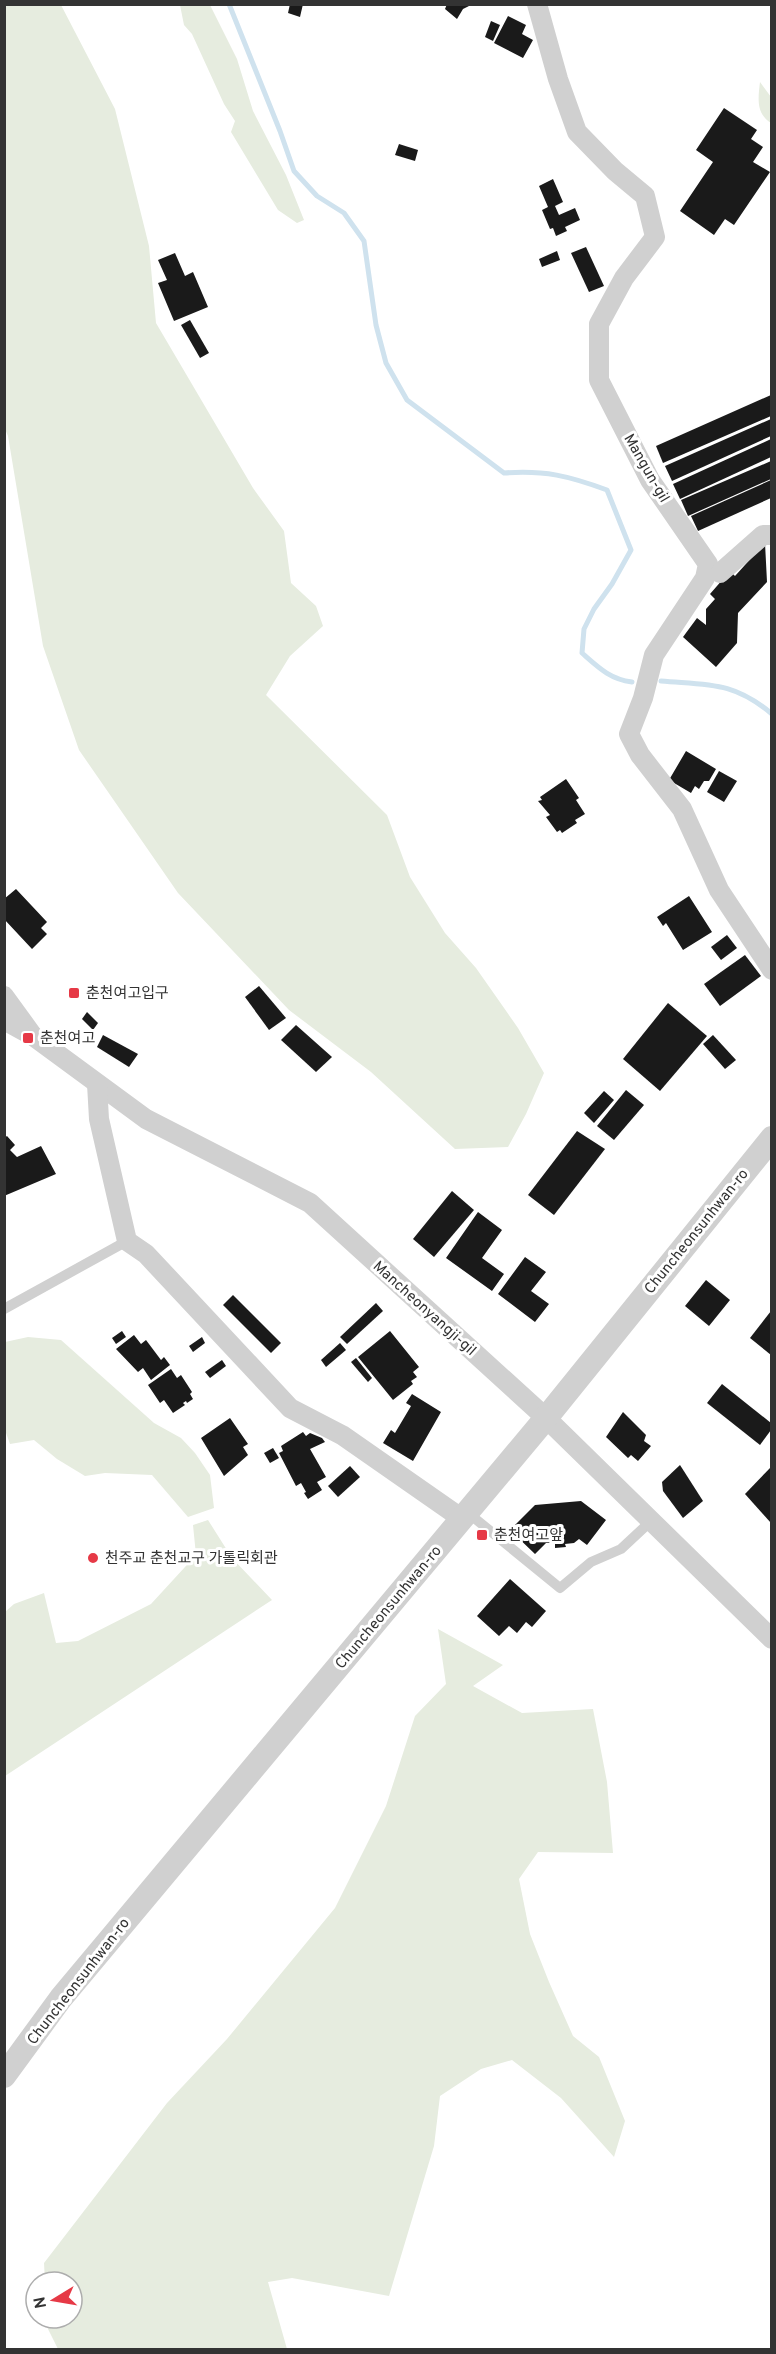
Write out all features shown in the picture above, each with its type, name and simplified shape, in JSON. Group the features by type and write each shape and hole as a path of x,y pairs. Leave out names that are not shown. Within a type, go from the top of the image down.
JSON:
{"street":[{"name":"Mangun-gil","path":"537,4 558,79 577,132 615,171 645,196 655,237 624,278 599,324 599,380 650,480 708,564 705,578 654,654 643,698 629,734 640,755 682,809 719,890 771,970"},
{"path":"720,573 763,535 771,535"},
{"path":"4,996 33,1036"},
{"path":"4,1020 33,1036"},
{"name":"Mancheonyangji-gil","path":"33,1036 146,1119 310,1203 546,1418 771,1639"},
{"path":"98,1084 99,1119 128,1241 146,1254 290,1408 342,1436 464,1515"},
{"name":"Chuncheonsunhwan-ro","path":"4,2076 61,1998 546,1418 771,1138"}],"lane":[{"path":"4,1309 128,1241"},
{"path":"464,1515 560,1588 591,1562 621,1549 651,1521"}],"shaded area":[{"path":"5,4 61,5 115,109 149,246 156,323 253,488 284,531 291,583 316,606 323,626 290,656 266,695 387,815 410,877 445,933 476,968 518,1028 544,1073 508,1147 455,1149 371,1072 289,1010 178,893 79,750 43,646 5,429"},
{"path":"180,5 210,5 237,59 253,111 286,175 304,220 297,223 278,210 231,132 235,121 224,104 192,34 184,25"},
{"path":"760,82 771,97 771,123 760,110"},
{"path":"28,1337 61,1340 154,1423 181,1438 210,1475 214,1508 188,1517 152,1475 105,1473 85,1476 57,1459 34,1440 10,1444 5,1430 5,1342"},
{"path":"208,1520 232,1558 272,1600 5,1776 5,1612 14,1604 44,1593 56,1643 78,1641 151,1604 196,1555 193,1525"},
{"path":"438,1629 503,1665 473,1686 522,1713 593,1709 607,1782 613,1853 538,1852 519,1879 530,1934 549,1982 573,2036 599,2057 625,2121 614,2157 561,2098 512,2060 481,2069 440,2096 434,2146 389,2296 292,2278 268,2282 287,2349 58,2349 48,2330 84,2330 84,2270 44,2270 44,2263 167,2103 227,2039 335,1908 386,1806 415,1716 446,1684"}],"building":[{"path":"290,4 303,4 300,17 288,13"},
{"path":"447,4 468,4 469,6 463,9 457,19 445,9"},
{"path":"508,16 526,25 522,34 533,40 523,58 494,43"},
{"path":"491,21 500,25 493,41 485,37"},
{"path":"724,108 757,130 751,139 763,147 753,162 770,172 734,225 725,219 714,235 680,211 713,162 696,150"},
{"path":"399,144 418,150 415,161 395,155"},
{"path":"553,179 563,202 555,206 559,215 575,208 580,220 565,227 567,231 556,236 553,228 550,229 542,210 548,207 539,186"},
{"path":"586,247 604,286 589,292 571,253"},
{"path":"557,251 560,260 542,267 539,259"},
{"path":"175,253 185,276 193,272 208,307 174,321 158,283 167,280 158,260"},
{"path":"190,320 209,353 200,358 181,325"},
{"path":"771,395 771,416 663,463 656,446"},
{"path":"771,419 771,436 672,481 665,466"},
{"path":"771,439 771,457 680,499 673,484"},
{"path":"771,461 771,479 688,516 681,500"},
{"path":"771,480 771,498 698,531 691,516"},
{"path":"765,543 767,582 738,613 737,643 716,667 683,637 697,618 706,625 706,609 715,599 710,594 730,571 735,576"},
{"path":"686,751 716,769 709,781 704,781 699,789 695,786 691,793 669,780"},
{"path":"719,771 737,781 724,802 707,792"},
{"path":"566,779 579,798 576,800 585,814 575,820 577,823 562,833 560,830 557,832 546,817 550,815 538,801 542,800 540,797"},
{"path":"16,889 47,922 41,928 47,934 32,949 4,919 4,899"},
{"path":"689,896 712,932 683,950 666,923 663,926 657,917"},
{"path":"727,935 737,948 721,960 711,947"},
{"path":"745,955 761,976 720,1006 704,984"},
{"path":"259,986 286,1018 269,1030 245,997"},
{"path":"668,1003 707,1036 660,1091 623,1059"},
{"path":"87,1012 98,1023 93,1030 82,1019"},
{"path":"296,1025 332,1057 316,1072 281,1040"},
{"path":"103,1035 138,1054 129,1067 97,1047"},
{"path":"713,1035 736,1060 725,1069 703,1044"},
{"path":"626,1090 644,1105 614,1140 597,1126"},
{"path":"604,1091 614,1100 594,1123 584,1113"},
{"path":"577,1131 605,1149 554,1215 528,1195"},
{"path":"7,1136 15,1145 10,1150 17,1157 41,1146 56,1174 4,1196 4,1138"},
{"path":"452,1191 474,1210 434,1257 413,1239"},
{"path":"478,1212 502,1230 482,1258 504,1274 492,1291 446,1258"},
{"path":"525,1257 546,1272 531,1291 549,1304 535,1322 498,1294"},
{"path":"706,1280 730,1300 709,1326 685,1306"},
{"path":"233,1295 281,1343 271,1353 223,1305"},
{"path":"376,1303 383,1311 347,1344 340,1337"},
{"path":"771,1311 771,1355 750,1338"},
{"path":"122,1331 126,1337 116,1344 112,1338"},
{"path":"390,1331 419,1367 413,1372 417,1377 411,1381 413,1384 393,1400 358,1357"},
{"path":"134,1335 141,1344 146,1340 161,1360 164,1357 170,1365 151,1380 143,1368 138,1372 116,1349"},
{"path":"202,1337 205,1343 193,1352 189,1346"},
{"path":"340,1343 346,1350 326,1367 321,1360"},
{"path":"356,1358 372,1378 368,1382 351,1362"},
{"path":"222,1360 226,1366 210,1378 205,1372"},
{"path":"171,1369 177,1378 181,1375 192,1392 190,1394 193,1399 183,1403 185,1405 173,1413 164,1400 160,1403 148,1385"},
{"path":"722,1384 771,1423 771,1430 760,1445 707,1403"},
{"path":"412,1394 441,1412 413,1461 383,1443 391,1430 395,1433 411,1406 406,1403"},
{"path":"623,1412 646,1435 644,1441 651,1446 638,1461 631,1455 628,1458 606,1437"},
{"path":"230,1418 248,1444 243,1447 248,1455 224,1476 201,1438"},
{"path":"303,1432 306,1436 310,1433 322,1438 325,1442 310,1449 326,1477 317,1482 322,1490 308,1499 301,1483 296,1486 279,1453 283,1451 281,1446"},
{"path":"273,1448 279,1458 270,1463 264,1453"},
{"path":"680,1465 703,1501 683,1518 663,1491 662,1482"},
{"path":"350,1466 360,1477 338,1497 328,1486"},
{"path":"771,1467 771,1523 745,1494"},
{"path":"581,1501 606,1520 587,1545 579,1539 574,1543 565,1544 566,1547 555,1548 555,1543 546,1543 535,1554 510,1530 535,1505"},
{"path":"510,1579 546,1611 532,1627 526,1622 517,1633 509,1626 499,1636 477,1616"}],"waterway":[{"path":"229,4 294,171 317,196 344,213 364,241 376,325 386,363 407,400 504,473 532,472 557,475 607,490 631,550 584,629 582,653 611,675 632,682"},
{"path":"661,681 706,684 732,690 745,695 772,714"}],"place":[{"name":"춘천여고입구","path":"74,993"},
{"name":"춘천여고","path":"28,1038"},
{"name":"춘천여고앞","path":"482,1535"},
{"name":"천주교 춘천교구 가톨릭회관","path":"93,1558"}]}
